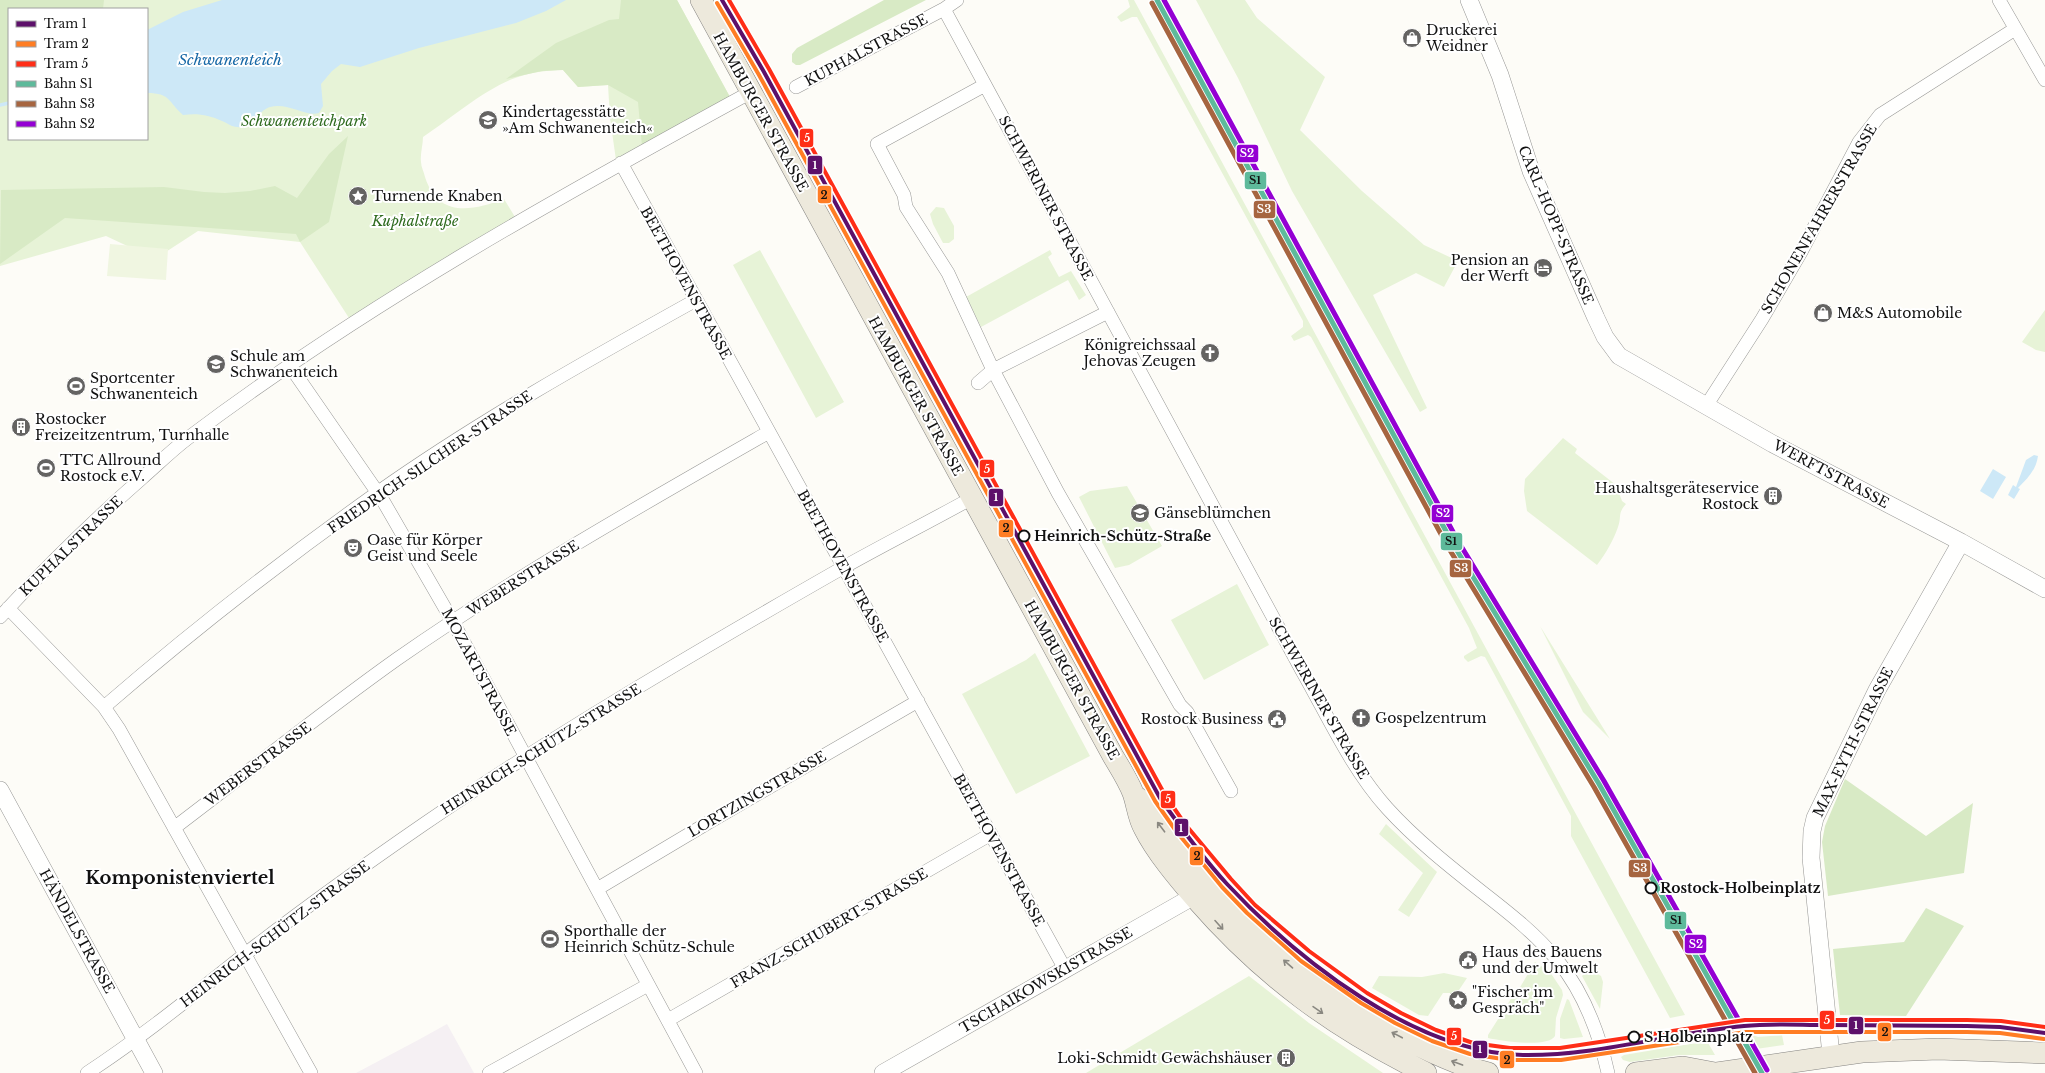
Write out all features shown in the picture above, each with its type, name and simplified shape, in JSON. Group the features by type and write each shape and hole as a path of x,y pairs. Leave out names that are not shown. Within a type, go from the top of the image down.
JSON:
{"main road":[{"name":"HAMBURGER STRASSE","path":"701,0 1133,792 1143,827 1175,873 1201,891 1267,945 1291,967 1330,995 1377,1024 1444,1059 1488,1073"},
{"name":"HAMBURGER STRASSE","path":"1201,891 1237,944 1293,992 1352,1032 1426,1073"},
{"path":"1636,1073 1683,1067 1716,1073 1831,1055 1938,1049 2045,1053"}],"street":[{"name":"KUPHALSTRASSE","path":"796,88 944,10 957,0"},
{"name":"CARL-HOPP-STRASSE","path":"1468,0 1500,75 1531,171 1605,337 1619,356"},
{"path":"1999,0 2045,80"},
{"name":"SCHWERINER STRASSE","path":"944,10 1330,721 1368,783 1386,807 1420,841 1521,923 1554,957 1584,1001 1596,1031 1608,1073"},
{"name":"SCHONENFAHRERSTRASSE","path":"1706,406 1762,319 1801,252 1859,142 1873,122 1880,115 2015,29"},
{"path":"985,85 877,144 904,195 906,207 948,273 993,370 1058,493 1180,705 1188,712 1232,791"},
{"name":"KUPHALSTRASSE","path":"4,612 103,512 186,440 290,366 367,314 491,237 620,163 751,92"},
{"name":"BEETHOVENSTRASSE","path":"620,163 1065,970"},
{"name":"FRIEDRICH-SILCHER-STRASSE","path":"104,707 238,596 378,493 540,389 696,300"},
{"path":"978,382 993,370 1108,312"},
{"name":"WERFTSTRASSE","path":"1619,356 1798,458 1961,542 2045,589"},
{"name":"MOZARTSTRASSE","path":"290,366 378,493 453,622 696,1073"},
{"name":"WEBERSTRASSE","path":"174,828 397,659 601,529 769,432"},
{"name":"HEINRICH-SCHÜTZ-STRASSE","path":"87,1073 136,1040 245,954 376,857 525,757 656,677 844,568 972,498"},
{"name":"MAX-EYTH-STRASSE","path":"1831,1055 1811,858 1812,831 1819,811 1877,690 1961,542"},
{"path":"4,612 104,707 119,729 311,1073"},
{"name":"LORTZINGSTRASSE","path":"597,889 718,817 918,702"},
{"name":"HÄNDELSTRASSE","path":"0,790 154,1073"},
{"name":"FRANZ-SCHUBERT-STRASSE","path":"668,1020 991,834"},
{"name":"TSCHAIKOWSKISTRASSE","path":"884,1073 1201,891"},
{"path":"489,1073 648,985"}],"shaded area":[{"path":"447,1024 474,1073 356,1073 420,1039"}],"green space":[{"name":"Schwanenteichpark","path":"0,0 677,0 730,97 616,160 610,118 608,85 578,87 563,70 557,70 524,75 494,88 423,137 421,164 431,190 438,199 447,205 457,208 468,208 504,199 515,217 349,318 300,242 198,231 155,259 106,236 0,266"},
{"path":"0,0 104,0 103,8 8,8 8,103 0,105"},
{"path":"621,0 677,0 730,97 642,146 638,102 608,85 578,87 563,70 542,71 506,79 556,43 609,20 619,19"},
{"path":"884,0 926,0 800,65 796,65 792,62 792,54 797,48"},
{"path":"1128,0 1134,0 1685,1015 1670,1018 1571,836 1571,816 1485,657 1481,656 1468,662 1464,658 1464,656 1477,648 1469,628 1311,337 1308,335 1294,341 1291,336 1303,327 1303,321 1137,17 1132,17 1121,22 1117,17 1130,7"},
{"path":"1196,0 1245,0 1257,18 1325,77 1300,130 1362,191 1424,245 1458,261 1444,287 1416,273 1373,295 1427,408 1420,412 1292,191 1238,78"},
{"path":"348,136 329,222 300,242 296,234 65,218 0,264 1,190 164,187 225,193 250,191 275,186 297,198 329,154"},
{"path":"936,207 944,208 954,226 954,239 949,243 943,243 933,224 930,214"},
{"path":"110,244 168,249 166,280 107,276"},
{"path":"760,250 844,402 816,418 733,265"},
{"path":"1050,250 1052,254 1048,257 1059,277 1071,271 1086,295 1079,300 1068,280 981,327 966,297"},
{"path":"2045,310 2045,352 2036,350 2022,342"},
{"path":"1563,438 1577,449 1575,453 1616,485 1622,501 1626,504 1623,507 1614,537 1597,565 1527,511 1524,491 1525,479"},
{"path":"1127,486 1162,546 1129,565 1115,568 1079,497 1090,491"},
{"path":"1237,584 1269,645 1204,680 1171,620"},
{"path":"1540,626 1610,739 1583,712"},
{"path":"1035,653 1090,756 1016,794 962,694 1026,660"},
{"path":"1845,779 1926,836 1973,803 1964,873 1828,896 1822,842 1825,826"},
{"path":"1386,824 1437,872 1409,917 1398,910 1423,873 1379,834"},
{"path":"1926,908 1964,926 1906,1016 1840,1015 1833,949 1904,942"},
{"path":"1535,962 1550,972 1562,990 1563,995 1556,1018 1555,1036 1551,1040 1534,1043 1503,1041 1488,1038 1488,1035 1514,994 1516,994"},
{"path":"1592,970 1601,976 1603,982 1600,1009 1582,976 1586,972"},
{"path":"1444,973 1467,978 1457,993 1443,993 1428,1016 1419,1015 1372,988 1379,976 1422,977"},
{"path":"1249,976 1309,1023 1383,1073 1086,1073"},
{"path":"1567,999 1569,1000 1583,1037 1560,1038 1560,1019"},
{"path":"1750,1034 1758,1037 1782,1035 1784,1045 1756,1049 1748,1035"},
{"path":"1707,1041 1715,1055 1679,1055 1630,1062 1623,1060 1621,1057 1624,1055"}],"water":[{"name":"Schwanenteich","path":"222,0 566,0 546,11 516,23 419,48 360,67 341,64 332,71 321,84 323,106 319,113 308,113 283,106 270,107 261,112 250,123 241,127 233,126 217,119 199,114 183,115 165,97 155,93 148,93 148,30 183,12"},
{"path":"2034,455 2038,456 2035,466 2018,488 2020,489 2014,499 2008,495 2013,485 2016,487 2026,460"},
{"path":"1993,469 2006,477 1993,499 1980,491"}],"waterway":[{"path":"0,105 8,103"}],"tram line":[{"name":"1","path":"722,0 764,72 1160,798 1192,842 1227,884 1256,913 1323,971 1361,997 1401,1020 1441,1038 1482,1050 1523,1055 1579,1052 1717,1029 1785,1024 2000,1027 2045,1033"},
{"name":"5","path":"729,0 769,69 1165,795 1185,824 1231,879 1255,905 1309,951 1367,993 1401,1013 1436,1030 1473,1043 1510,1048 1560,1048 1745,1020 1967,1020 2001,1021 2045,1027"},
{"name":"2","path":"717,3 759,75 1155,801 1176,831 1222,887 1247,913 1301,961 1361,1003 1395,1023 1432,1041 1470,1054 1509,1060 1561,1060 1746,1032 1967,1032 2000,1033 2044,1039"}],"rail line":[{"name":"S1","path":"1157,0 1453,544 1599,784 1762,1073"},
{"name":"S2","path":"1164,0 1458,541 1604,781 1767,1070"},
{"name":"S3","path":"1152,3 1448,547 1594,787 1755,1073"}],"place":[{"name":"Druckerei Weidner","path":"1412,38"},
{"name":"Kindertagesstätte »Am Schwanenteich«","path":"488,120"},
{"name":"Turnende Knaben","path":"358,196"},
{"name":"Pension an der Werft","path":"1543,268"},
{"name":"M&S Automobile","path":"1823,313"},
{"name":"Königreichssaal Jehovas Zeugen","path":"1210,353"},
{"name":"Schule am Schwanenteich","path":"216,364"},
{"name":"Sportcenter Schwanenteich","path":"76,386"},
{"name":"Rostocker Freizeitzentrum, Turnhalle","path":"21,427"},
{"name":"TTC Allround Rostock e.V.","path":"46,468"},
{"name":"Haushaltsgeräteservice Rostock","path":"1773,496"},
{"name":"Gänseblümchen","path":"1140,513"},
{"name":"Heinrich-Schütz-Straße","path":"1024,536"},
{"name":"Oase für Körper Geist und Seele","path":"353,548"},
{"name":"Gospelzentrum","path":"1361,718"},
{"name":"Rostock Business","path":"1277,719"},
{"name":"Rostock-Holbeinplatz","path":"1651,888"},
{"name":"Sporthalle der Heinrich Schütz-Schule","path":"550,939"},
{"name":"Haus des Bauens und der Umwelt","path":"1468,960"},
{"name":"\"Fischer im Gespräch\"","path":"1458,1000"},
{"name":"S Holbeinplatz","path":"1634,1037"},
{"name":"Loki-Schmidt Gewächshäuser","path":"1286,1058"}],"district":[{"name":"Komponistenviertel","path":"180,878"}],"park label":[{"name":"Kuphalstraße","path":"415,221"}]}
